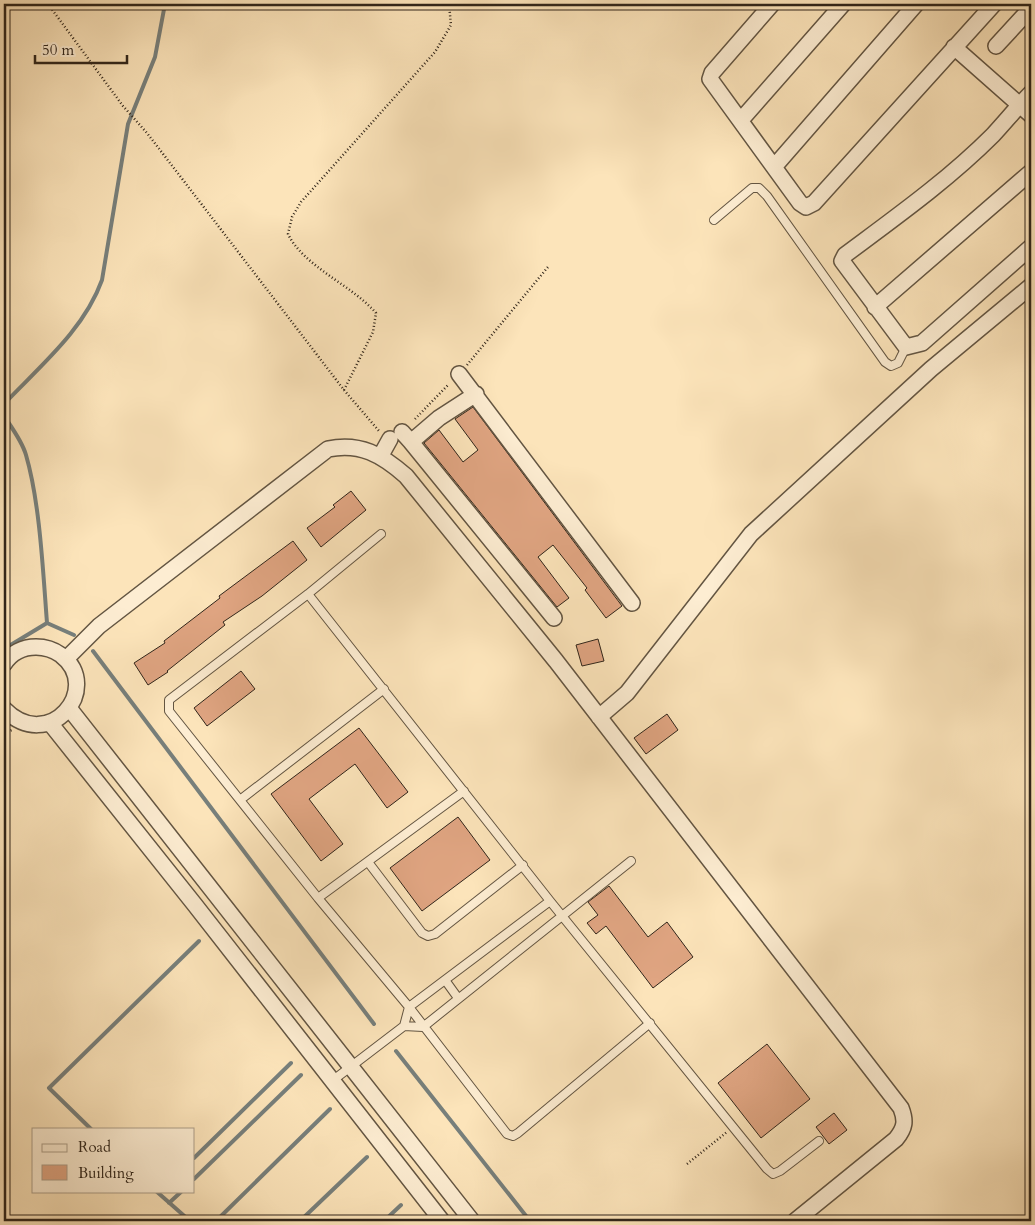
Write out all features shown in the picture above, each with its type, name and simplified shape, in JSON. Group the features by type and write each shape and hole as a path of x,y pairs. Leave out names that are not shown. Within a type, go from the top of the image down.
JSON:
{"street":[{"path":"772,4 712,72 710,79 800,204 806,207 814,203 994,4"},
{"path":"740,120 844,4"},
{"path":"774,167 916,4"},
{"path":"996,46 1031,8"},
{"path":"954,47 1031,115"},
{"path":"1031,92 993,135 966,160 901,214 843,258 842,261 906,347 922,343 1031,247"},
{"path":"875,307 1031,172"},
{"path":"599,717 627,694 750,534 931,369 1031,286"},
{"path":"458,374 476,394 632,603"},
{"path":"380,457 401,438 476,394"},
{"path":"401,438 554,618"},
{"path":"66,659 99,626 328,449 346,445 391,463 406,476 599,717 901,1108 905,1118 904,1129 896,1139 795,1221"},
{"path":"4,664 17,651 43,646 56,651 66,659 73,670 76,683 75,696 69,708 61,717 50,724 38,726 25,724 13,718 4,709"},
{"path":"69,708 472,1221"},
{"path":"50,724 442,1221"}],"lane":[{"path":"714,220 752,188 759,188 885,362 892,366 898,363 906,347"},
{"path":"381,534 308,594 169,700 169,711 318,898 409,1007 507,1134 512,1136 650,1023"},
{"path":"308,594 523,865 550,902 650,1023 732,1127 773,1174 819,1141"},
{"path":"240,800 384,689"},
{"path":"318,898 464,791"},
{"path":"404,1026 423,1027 631,861"},
{"path":"368,862 422,933 428,936 435,934 523,865"},
{"path":"332,1081 404,1026 409,1007 550,902"},
{"path":"445,980 458,998"}],"path":[{"path":"48,4 123,106 147,133 344,390 374,332 376,313 366,301 298,250 288,234 292,217 301,202 436,52 451,25 449,4"},
{"path":"688,1164 732,1127"}],"building":[{"path":"473,407 622,606 606,618 585,590 587,588 553,545 538,557 569,598 557,607 424,443 439,430 463,462 478,450 455,419"},
{"path":"351,491 366,510 321,547 307,528 335,507 333,505"},
{"path":"293,541 307,560 262,596 223,622 225,625 168,672 148,685 134,663 165,643 164,641 220,598 219,596"},
{"path":"598,639 604,661 582,666 576,645"},
{"path":"241,671 255,689 207,726 194,708"},
{"path":"667,714 678,730 646,754 634,738"},
{"path":"359,728 408,792 387,808 355,764 309,799 343,844 321,861 271,794"},
{"path":"458,817 490,860 422,911 390,868"},
{"path":"609,886 648,937 667,922 693,957 653,988 606,926 596,934 587,923 598,915 588,902"},
{"path":"767,1044 810,1099 761,1138 718,1083"},
{"path":"834,1113 847,1130 829,1144 816,1127"}],"waterway":[{"path":"4,404 60,347 73,331 94,298 102,280 128,124 155,57 165,4"},
{"path":"4,416 22,445 31,474 40,538 47,623 4,649"},
{"path":"47,623 74,635"},
{"path":"93,651 374,1024"},
{"path":"90,1128 49,1088 199,941"},
{"path":"396,1051 530,1221"},
{"path":"195,1157 291,1063"},
{"path":"195,1178 301,1075"},
{"path":"216,1221 330,1109"},
{"path":"300,1221 367,1157"},
{"path":"157,1192 190,1221"},
{"path":"169,1203 181,1192"},
{"path":"384,1221 401,1205"}]}
